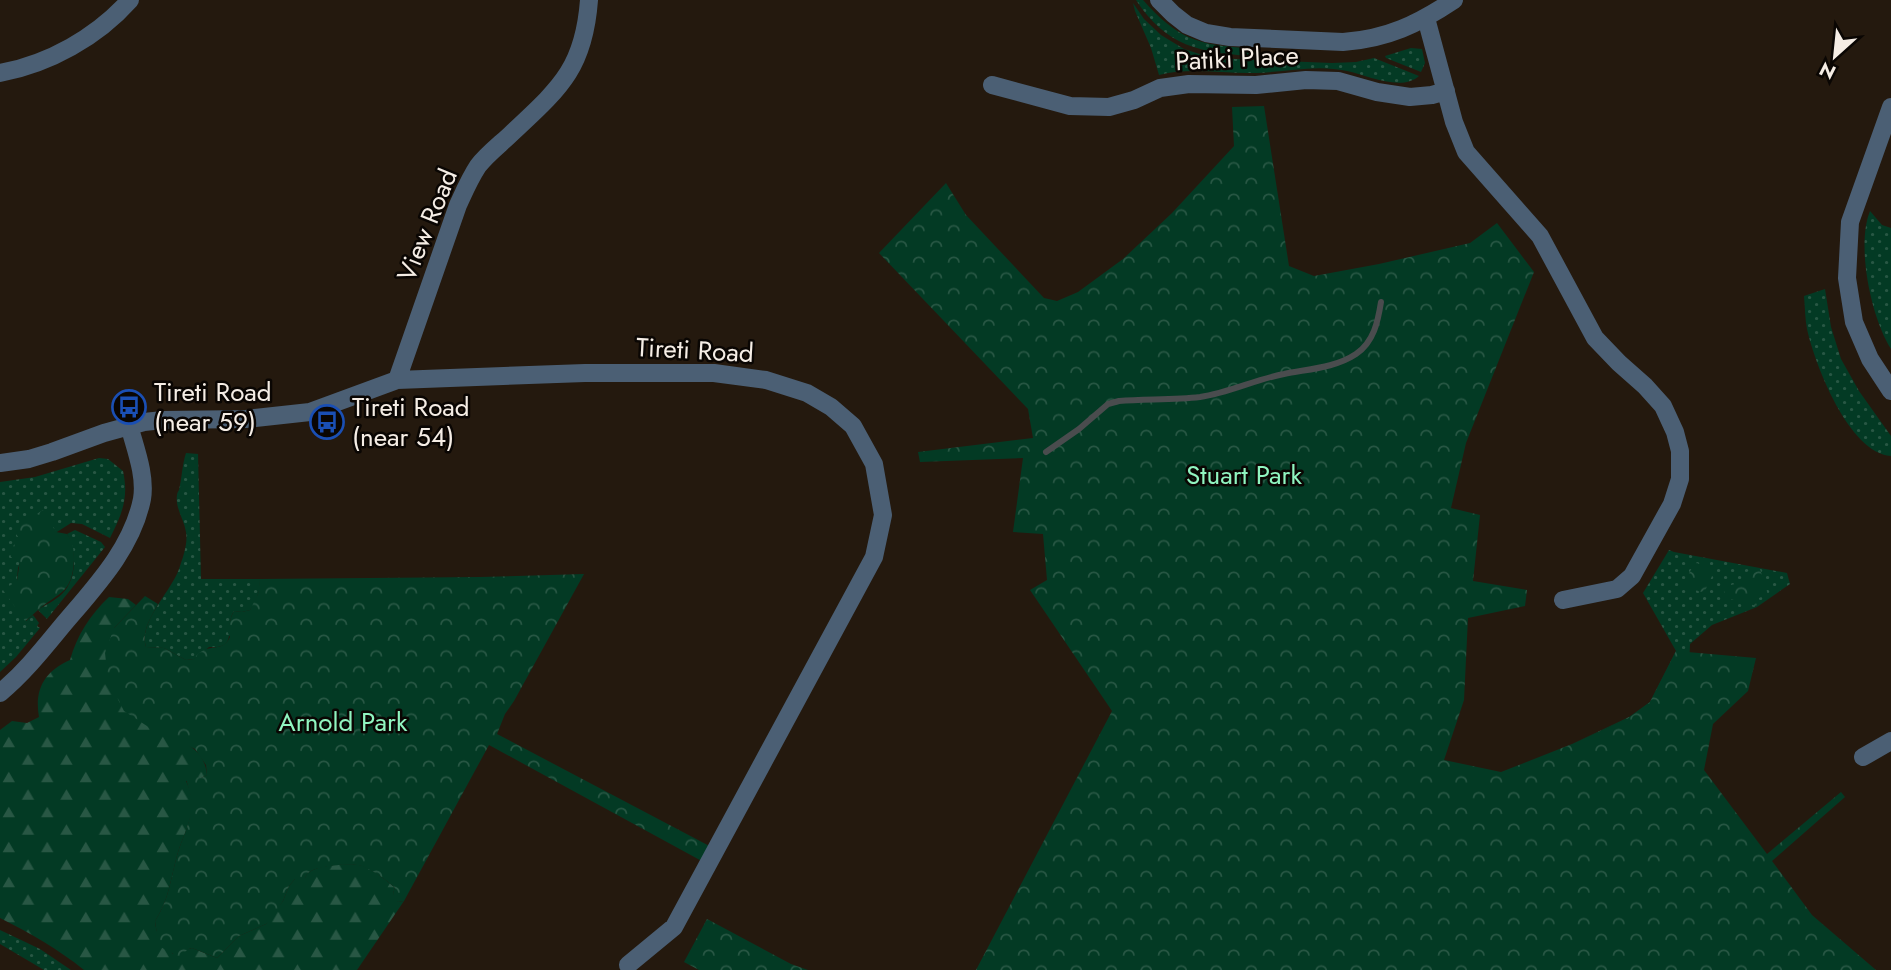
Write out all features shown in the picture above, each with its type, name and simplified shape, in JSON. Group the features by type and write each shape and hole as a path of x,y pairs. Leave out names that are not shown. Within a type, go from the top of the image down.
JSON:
{"street":[{"path":"0,73 45,61 118,14 130,0"},
{"name":"View Road","path":"397,380 458,205 469,181 479,165 558,89 570,72 586,28 589,0"},
{"path":"1159,0 1187,25 1206,33 1298,41 1362,40 1388,34 1426,18 1454,0"},
{"path":"1426,18 1459,137 1466,152 1541,236 1595,338 1663,406 1680,451 1680,479 1672,504 1632,576 1618,589 1563,600"},
{"name":"Patiki Place","path":"992,85 1070,106 1109,107 1134,100 1160,88 1189,84 1256,85 1306,80 1338,81 1377,92 1410,97 1446,91"},
{"path":"1891,107 1850,222 1847,278 1854,322 1870,359 1891,391"},
{"name":"Tireti Road","path":"0,463 29,459 129,425 163,419 246,419 310,412 397,380 585,373 714,373 766,380 807,393 831,407 853,426 874,464 883,514 874,557 674,928 628,965"},
{"path":"0,693 28,667 99,581 126,542 139,512 143,486 129,425"},
{"path":"1863,757 1891,741"}],"green space":[{"path":"1136,0 1143,0 1167,24 1190,38 1215,45 1248,48 1253,53 1252,56 1216,52 1186,44 1159,28"},
{"path":"1133,3 1144,19 1161,35 1184,49 1212,58 1332,63 1374,58 1419,76 1412,81 1394,83 1324,68 1256,73 1183,71 1159,75"},
{"path":"1411,48 1422,49 1425,63 1421,72 1385,56"},
{"name":"Stuart Park","path":"1264,106 1289,266 1314,276 1379,264 1470,243 1497,223 1534,272 1466,443 1451,508 1480,515 1473,581 1527,590 1525,606 1468,618 1464,700 1444,760 1501,772 1629,718 1650,702 1676,651 1756,658 1748,691 1713,724 1704,770 1767,854 1841,792 1845,797 1772,861 1812,915 1876,970 976,970 1112,711 1030,590 1047,580 1043,534 1013,532 1023,458 920,462 918,452 1033,438 1028,409 879,253 946,183 966,215 1044,298 1057,301 1078,292 1123,259 1172,213 1234,146 1232,107"},
{"path":"1870,211 1882,225 1891,228 1891,349 1877,319 1865,262 1866,226"},
{"path":"1825,289 1831,327 1841,359 1859,391 1891,436 1891,456 1876,451 1861,440 1848,424 1836,405 1818,364 1807,329 1804,296"},
{"path":"186,453 198,454 201,579 260,579 258,595 250,610 234,611 228,641 219,647 209,647 194,659 186,660 164,648 146,647 145,637 151,617 175,578 185,550 186,532 178,509 177,494"},
{"path":"99,458 108,459 123,471 125,481 125,498 110,538 82,524 71,523 24,553 18,568 17,581 26,621 33,615 40,628 0,672 0,482 35,477"},
{"path":"43,510 56,532 67,534 71,540 74,553 73,571 64,591 25,621 3,590 17,581 20,560 11,557 9,550 15,544 22,547 24,552 27,551 13,529"},
{"path":"75,530 101,542 105,547 47,619 38,610 62,594 71,581 74,556 67,534"},
{"path":"1669,550 1787,573 1790,584 1757,607 1712,625 1690,644 1688,692 1572,744 1629,717 1650,702 1676,651 1643,593"},
{"path":"1697,563 1711,570 1713,574 1705,591 1700,592 1686,585 1685,581"},
{"path":"1760,569 1768,595 1755,599 1757,606 1726,598 1723,587 1739,583 1746,572"},
{"name":"Arnold Park","path":"584,574 505,714 497,734 717,850 709,865 489,745 404,901 398,902 393,893 395,888 362,866 351,864 325,867 308,873 304,884 295,879 273,917 266,924 239,936 217,958 192,948 179,957 155,944 155,921 167,895 188,824 191,799 186,776 191,773 201,778 207,775 206,765 195,749 150,728 124,711 108,680 105,653 114,628 145,596 158,604 146,630 146,647 164,648 186,660 194,659 204,650 227,642 230,637 227,631 234,611 250,610 258,594 260,579"},
{"path":"109,597 128,599 136,605 114,628 179,740 198,753 207,775 186,781 192,808 167,895 155,921 161,940 173,954 192,948 217,958 239,936 266,924 295,879 305,878 317,868 358,865 388,882 395,888 393,893 398,902 404,901 357,970 84,970 44,942 0,918 0,730 12,721 27,723 39,717 38,698 43,682 61,664 70,660 85,626"},
{"path":"707,919 791,964 808,970 699,970 684,962"},
{"path":"0,930 40,949 71,970 44,970 0,944"}],"waterway":[{"path":"1046,452 1108,404 1211,395 1274,376 1348,359 1362,349 1371,337 1377,324 1381,302"}],"place":[{"name":"Tireti Road (near 59)","path":"129,407"},
{"name":"Tireti Road (near 54)","path":"327,422"}]}
